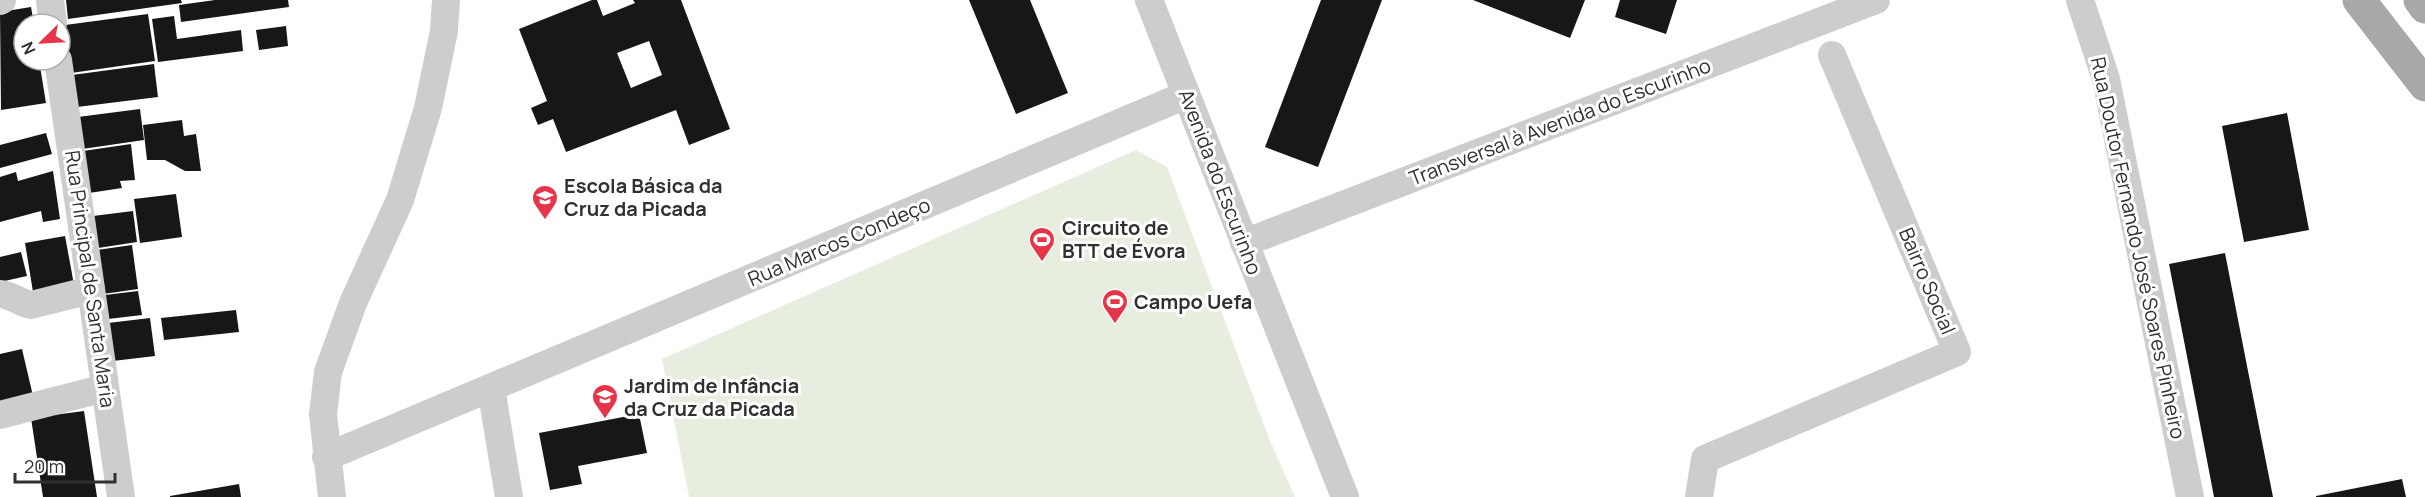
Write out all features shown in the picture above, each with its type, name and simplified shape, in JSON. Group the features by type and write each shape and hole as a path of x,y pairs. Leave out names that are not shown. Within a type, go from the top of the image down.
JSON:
{"main road":[{"path":"2359,0 2425,85"},
{"path":"2420,0 2425,7"}],"street":[{"path":"332,497 323,414 328,372 353,303 400,200 428,108 444,31 446,0"},
{"name":"Avenida do Escurinho","path":"1149,0 1345,497"},
{"name":"Transversal à Avenida do Escurinho","path":"1244,243 1876,0"},
{"name":"Rua Doutor Fernando José Soares Pinheiro","path":"2080,0 2106,79 2190,497"},
{"name":"Bairro Social","path":"1699,497 1705,459 1957,352 1832,55"},
{"name":"Rua Principal de Santa Maria","path":"60,72 121,497"},
{"name":"Rua Marcos Condeço","path":"326,457 1186,95"},
{"path":"0,294 9,295 23,304 31,305 91,290"},
{"path":"0,415 105,388"},
{"path":"491,388 510,497"}],"shaded area":[{"name":"Circuito de BTT de Évora","path":"1136,150 1167,167 1270,441 1295,497 689,497 662,359"}],"building":[{"path":"66,0 181,0 182,3 72,18 72,12 67,12"},
{"path":"215,0 288,0 289,7 181,22 179,5"},
{"path":"592,0 597,0 603,16 635,3 633,0 681,0 730,129 689,145 676,110 566,152 553,119 538,125 531,108 547,101 519,29","holes":["649,41 662,75 631,88 617,53"]},
{"path":"969,0 1030,0 1068,93 1016,114"},
{"path":"1321,0 1382,0 1318,167 1265,147"},
{"path":"1473,0 1585,0 1570,38"},
{"path":"1620,0 1677,0 1666,34 1615,17"},
{"path":"31,7 32,12 12,12 12,72 41,72 46,103 1,110 0,12"},
{"path":"148,14 155,61 71,73 72,24"},
{"path":"174,16 177,39 241,30 243,51 158,62 152,19"},
{"path":"286,26 288,46 259,50 256,30"},
{"path":"154,64 158,97 77,107 72,75"},
{"path":"140,109 144,140 82,149 78,117"},
{"path":"2287,113 2309,230 2244,242 2222,126"},
{"path":"182,120 184,136 196,134 201,171 185,171 165,160 147,160 143,125"},
{"path":"46,133 52,154 0,168 0,145"},
{"path":"131,144 135,180 120,181 122,188 89,193 83,151"},
{"path":"53,171 60,219 43,222 41,211 0,222 0,177 16,172 18,181"},
{"path":"176,194 182,237 140,243 134,199"},
{"path":"133,211 137,242 98,248 93,216"},
{"path":"65,236 75,290 34,298 25,243"},
{"path":"132,245 138,289 103,294 97,250"},
{"path":"21,252 27,276 0,282 0,257"},
{"path":"2225,253 2273,497 2214,497 2169,264"},
{"path":"138,291 142,315 108,319 105,295"},
{"path":"236,310 239,332 164,340 161,318"},
{"path":"150,318 155,356 113,361 108,323"},
{"path":"22,349 33,396 0,403 0,354"},
{"path":"84,411 97,497 43,497 31,418"},
{"path":"639,414 647,453 578,466 582,484 550,490 539,433"},
{"path":"2402,479 2406,497 2316,497 2316,496"},
{"path":"239,484 241,497 170,497 170,496"}],"place":[{"name":"Escola Básica da Cruz da Picada","path":"545,221"},
{"name":"Circuito de BTT de Évora","path":"1042,263"},
{"name":"Campo Uefa","path":"1115,325"},
{"name":"Jardim de Infância da Cruz da Picada","path":"605,420"}]}
